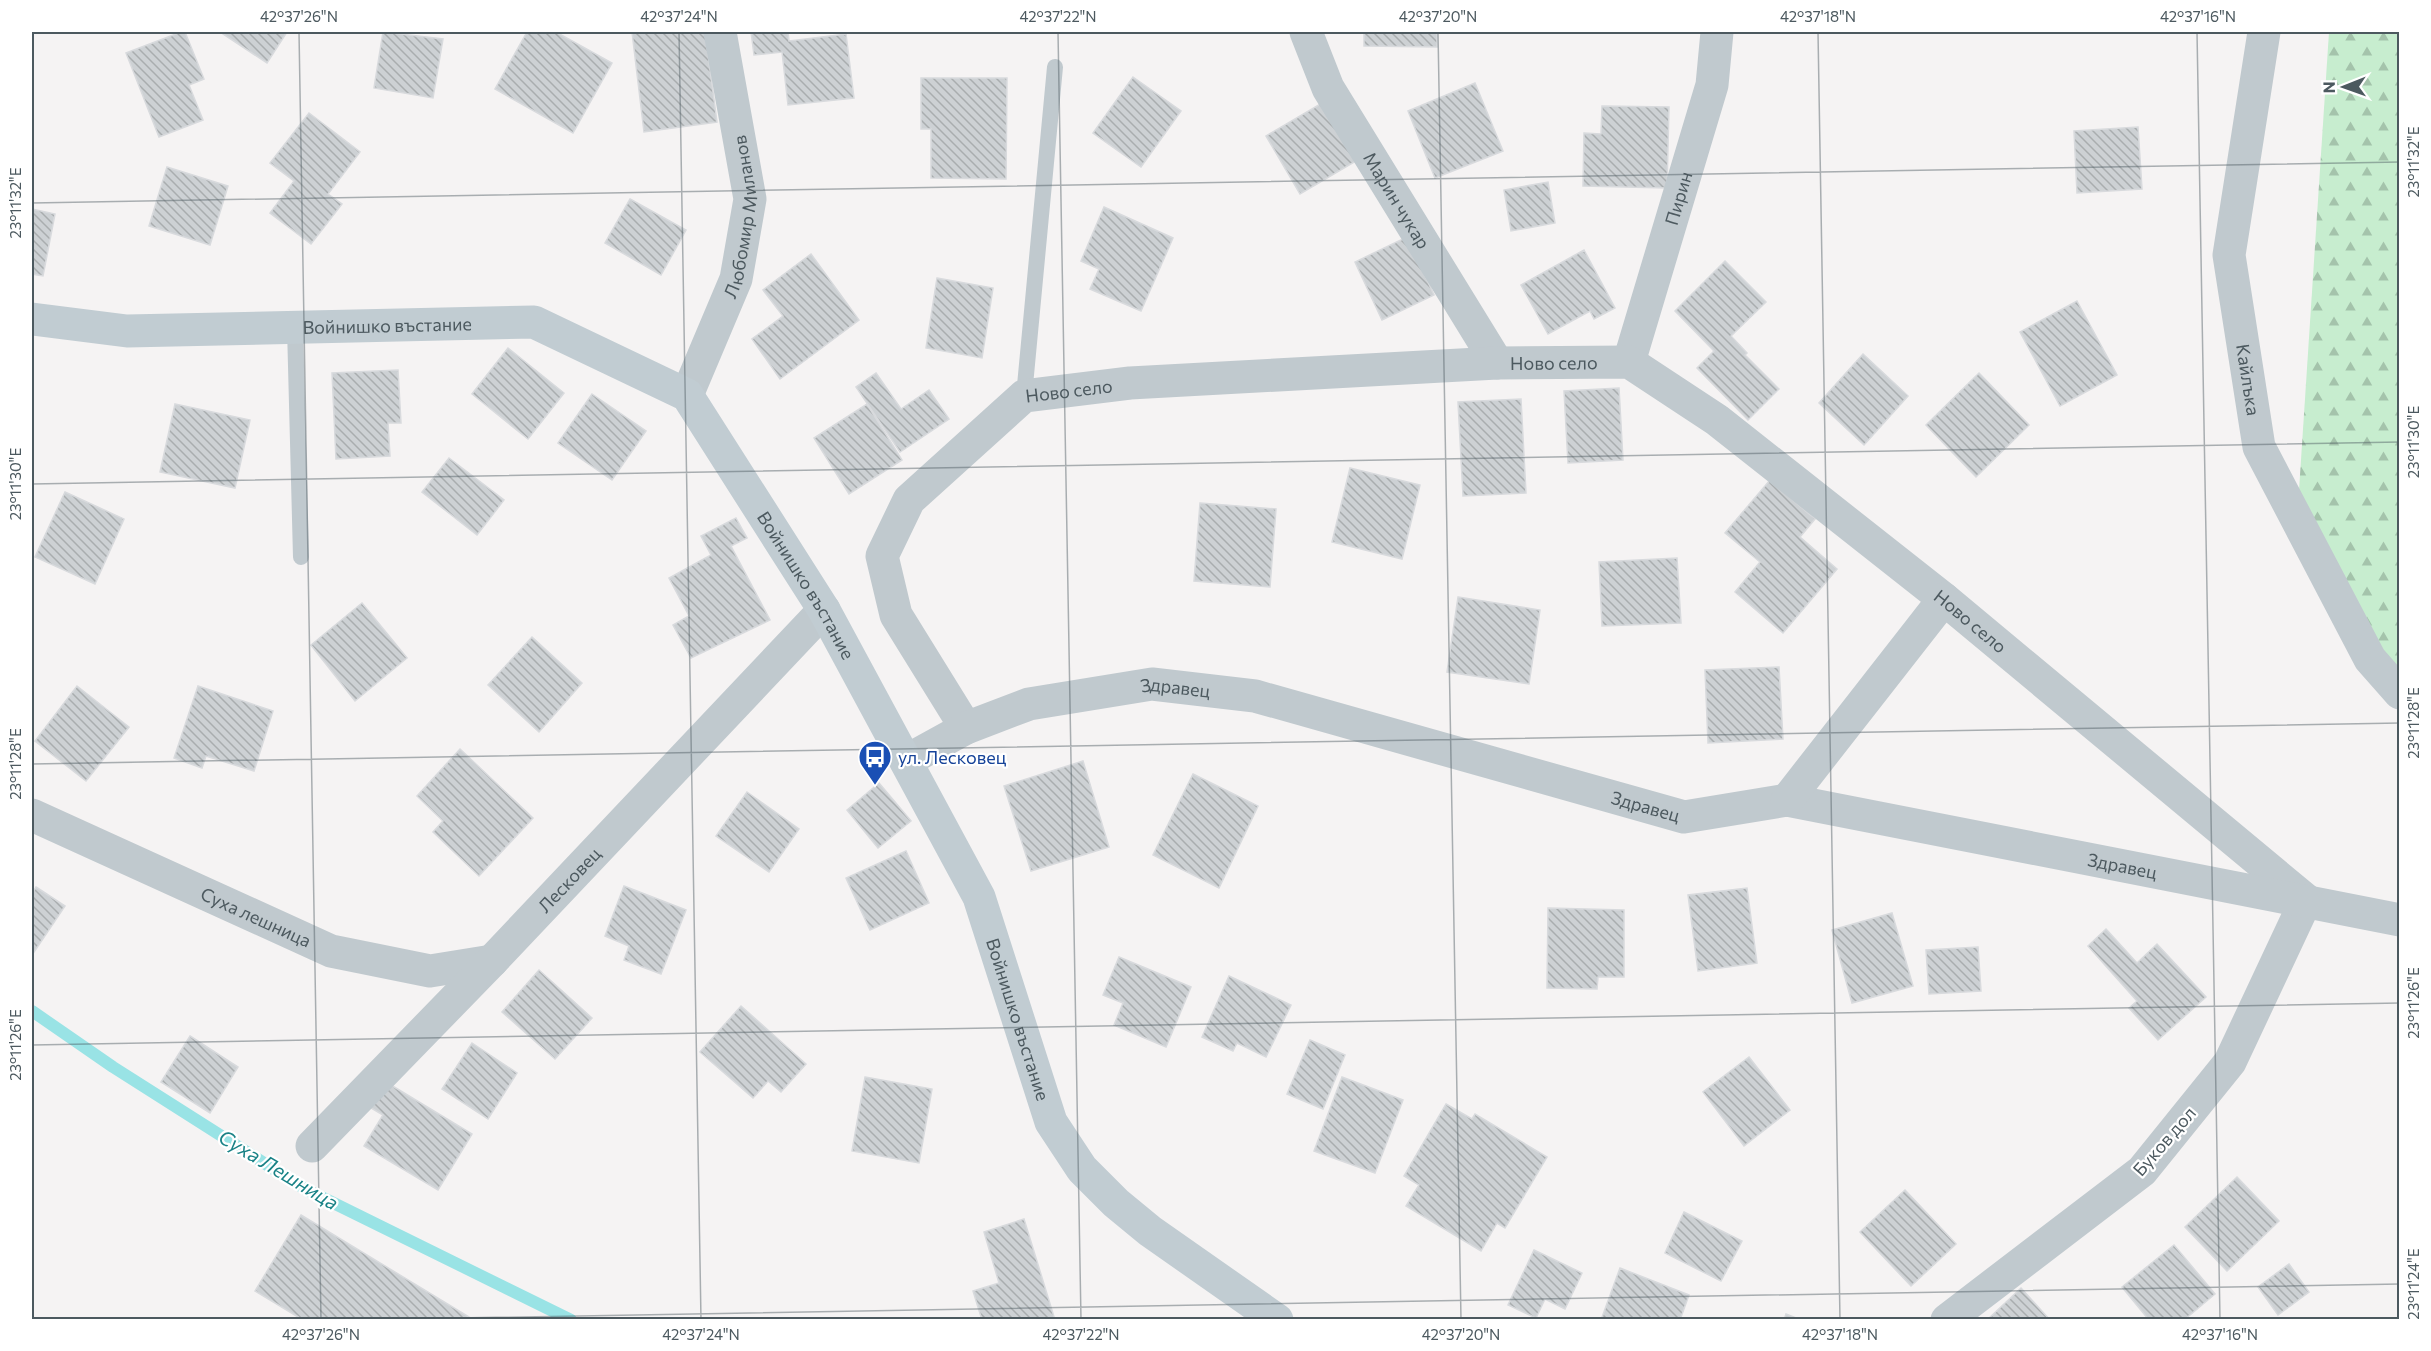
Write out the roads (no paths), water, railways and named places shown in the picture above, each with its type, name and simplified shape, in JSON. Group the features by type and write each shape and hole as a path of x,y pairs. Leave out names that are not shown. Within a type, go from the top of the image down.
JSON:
{"street":[{"name":"Любомир Миланов","path":"687,395 736,279 750,199 720,32"},
{"name":"Марин чукар","path":"1306,32 1328,88 1497,363"},
{"name":"Пирин","path":"1629,362 1712,85 1717,32"},
{"name":"Кайлъка","path":"2264,32 2229,255 2259,447 2370,659 2400,693"},
{"name":"Войнишко въстание","path":"32,319 127,332 534,322 687,395 824,610 979,897 1051,1122 1076,1160 1116,1203 1150,1231 1277,1320"},
{"name":"Ново село","path":"966,728 896,615 882,556 909,500 1024,396 1130,383 1497,363 1629,362 1717,420 1944,598 2306,900"},
{"path":"1786,800 1944,598"},
{"name":"Лесковец","path":"312,1146 492,961 824,610"},
{"name":"Здравец","path":"906,761 966,728 1029,704 1152,684 1255,696 1684,817 1786,800 2400,920"},
{"name":"Суха лешница","path":"32,815 331,951 430,971 492,961"},
{"name":"Буков дол","path":"1947,1320 2142,1171 2230,1062 2306,900"}],"lane":[{"path":"1024,396 1055,67"},
{"path":"295,328 301,557"}],"waterway":[{"name":"Суха Лешница","path":"32,1011 113,1067 305,1189 571,1320"}],"place":[{"name":"ул. Лесковец","path":"875,786"}]}
